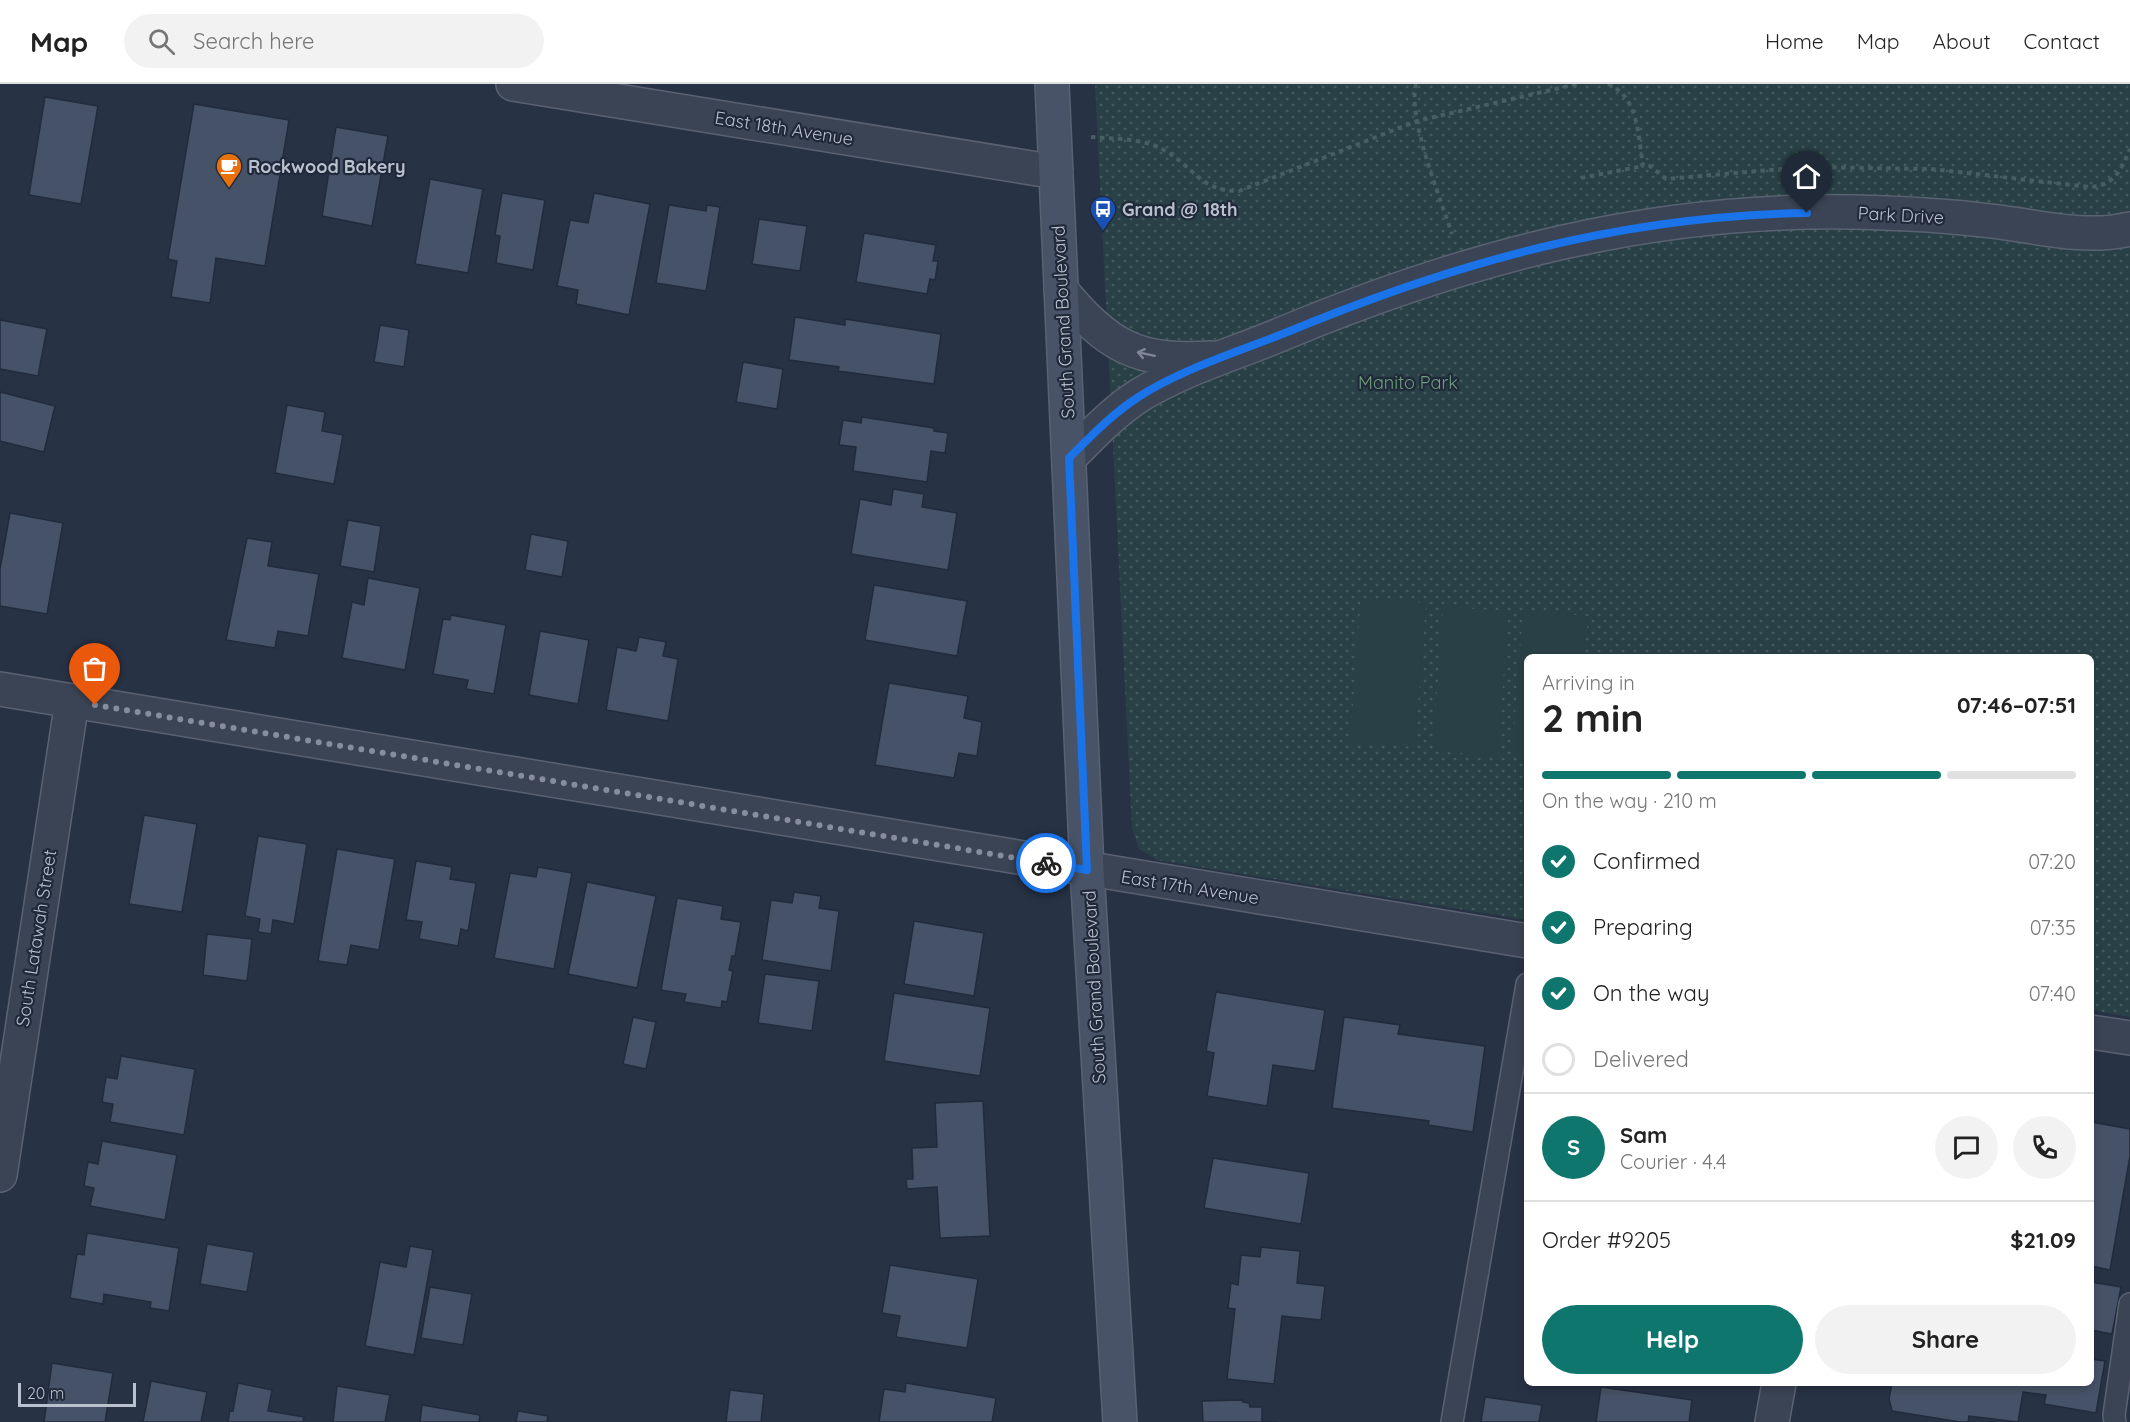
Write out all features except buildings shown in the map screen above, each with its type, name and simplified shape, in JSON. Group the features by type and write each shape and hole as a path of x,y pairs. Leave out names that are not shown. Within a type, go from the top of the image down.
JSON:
{"main road":[{"name":"South Grand Boulevard","path":"1052,84 1087,870 1120,1422"}],"street":[{"name":"East 18th Avenue","path":"513,84 1056,172"},
{"name":"Park Drive","path":"1069,458 1109,419 1141,395 1225,357 1365,300 1462,267 1592,235 1734,215 1901,213 1991,221 2090,234 2130,230"},
{"name":"Park Drive","path":"1061,290 1094,328 1122,347 1169,358 1225,357"},
{"name":"East 17th Avenue","path":"0,689 1524,941"},
{"name":"South Latawah Street","path":"0,1175 72,701"},
{"path":"2094,1032 2130,1038"},
{"path":"1772,1422 1778,1386"}],"lane":[{"path":"1452,1422 1524,1002"},
{"path":"2115,1422 2114,1414 2130,1305"}],"path":[{"path":"1416,84 1413,95 1417,121 1462,267"},
{"path":"1054,133 1141,142 1162,149 1211,187 1225,191 1239,191 1417,121 1577,84"},
{"path":"1608,84 1621,91 1633,107 1643,166"},
{"path":"1581,178 1643,166 1650,166 1666,179 1805,167 1931,169 2090,187 2102,186 2112,181 2119,174 2130,149"}],"green space":[{"name":"Manito Park","path":"1095,84 2130,84 2130,1017 2094,1011 2094,654 1524,654 1524,920 1157,860 1139,849 1132,828"},
{"path":"1361,598 1426,603 1415,747 1350,743"},
{"path":"1443,607 1508,611 1498,756 1433,751"},
{"path":"1523,611 1588,616 1584,654 1524,654 1524,756 1512,755"}],"way so far":[{"path":"95,705 1046,863"}],"place":[{"name":"Rockwood Bakery","path":"229,189"},
{"name":"Grand @ 18th","path":"1103,232"}],"route":[{"path":"1046,863 1087,870 1069,458 1109,419 1141,395 1176,378 1365,300 1462,267 1544,246 1634,227 1734,215 1807,213"}]}
